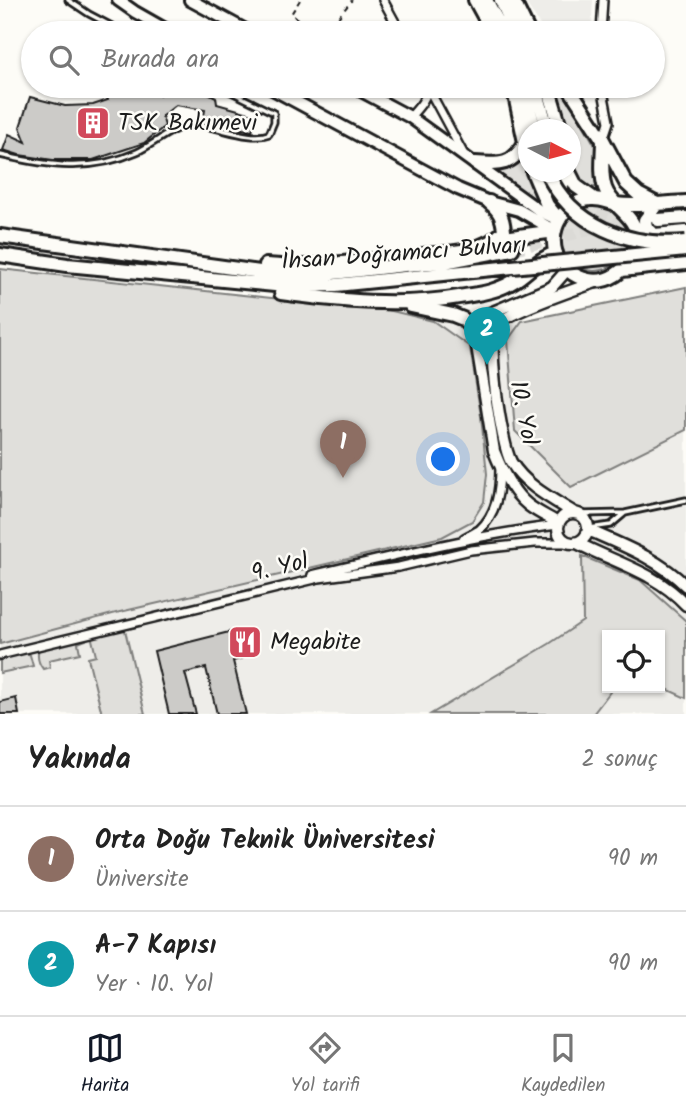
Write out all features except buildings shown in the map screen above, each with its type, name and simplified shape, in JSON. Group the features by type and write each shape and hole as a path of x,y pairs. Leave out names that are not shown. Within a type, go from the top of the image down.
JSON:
{"main road":[{"path":"118,0 151,21"},
{"path":"190,0 229,21"},
{"path":"475,0 486,21"},
{"path":"486,0 497,21"},
{"path":"501,0 511,21"},
{"path":"513,0 524,21"},
{"path":"289,98 458,189 557,225"},
{"path":"374,98 410,117 557,225"},
{"path":"516,98 521,119"},
{"path":"528,98 537,119"},
{"path":"537,98 540,119"},
{"path":"552,98 558,119"},
{"path":"576,98 626,183 638,194 657,204"},
{"path":"603,140 605,188 615,204"},
{"path":"470,160 496,164 510,161 518,154"},
{"path":"537,182 557,225"},
{"path":"553,182 562,197 582,216 614,234 665,244 686,242"},
{"path":"539,186 558,188 564,182"},
{"path":"574,182 593,198"},
{"path":"601,199 615,204 622,208 631,220 636,235 630,261 613,276 602,280 584,279 568,270 556,253 554,238 557,225 571,206 584,200 601,199"},
{"path":"489,202 504,220 504,231 496,240"},
{"path":"615,204 686,202"},
{"path":"657,204 645,220 649,232 686,232"},
{"path":"658,220 686,218"},
{"path":"171,260 296,267 337,264 460,252 557,225"},
{"path":"634,251 655,234"},
{"name":"İhsan Doğramacı Bulvarı","path":"0,236 282,275 315,275 444,262 512,249"},
{"name":"İhsan Doğramacı Bulvarı","path":"0,255 156,274 285,286 314,286 686,250"},
{"path":"156,274 351,301 432,301 490,291 518,278 544,258 556,253"},
{"path":"622,270 686,262"},
{"path":"394,302 453,315 468,323 475,333"}],"street":[{"path":"383,0 394,21"},
{"path":"602,21 603,0"},
{"path":"410,117 425,98"},
{"path":"433,98 470,160"},
{"path":"603,140 609,122 604,98"},
{"path":"475,333 482,319 488,314 552,287 568,270"},
{"path":"478,350 492,346 496,324 503,319 602,280"},
{"name":"10. Yol","path":"475,333 495,451 500,466 526,504 558,524 562,539 637,569 674,592 686,605"},
{"name":"10. Yol","path":"492,346 503,433 512,463 533,487 587,520 588,529"},
{"path":"483,381 495,378"},
{"name":"9. Yol","path":"458,542 479,529 497,502 500,466"},
{"path":"558,524 564,515 577,513"},
{"name":"9. Yol","path":"0,652 458,542 558,524"},
{"path":"574,543 584,538 588,529 636,551 660,565 686,586"},
{"name":"9. Yol","path":"0,652 319,578 399,567 471,550 535,543 574,543"}],"lane":[{"path":"68,0 102,21"},
{"path":"0,156 34,163 77,167 107,163 138,152 185,126 215,128 247,135 269,134 274,113 243,98"},
{"path":"577,513 625,513 686,500"},
{"path":"588,529 611,525 625,513"}],"path":[{"path":"299,21 291,12 300,0"},
{"path":"335,21 352,0"}],"shaded area":[{"path":"524,0 593,0 592,21 537,21"},
{"path":"559,98 568,98 580,119 565,119"},
{"path":"581,121 598,152 596,187 581,182"},
{"path":"518,162 518,182 531,182 540,204 494,170"},
{"path":"594,203 607,206 618,213 625,224 628,237 625,250 618,261 607,268 594,271 581,268 570,261 563,250 560,237 563,224 570,213 581,206"},
{"path":"0,269 392,311 434,321 522,321 686,287 686,714 0,714"},
{"path":"0,269 392,311 433,321 470,347 487,474 484,502 472,521 442,537 120,612 0,644"},
{"path":"686,287 686,430 571,487 515,431 508,340 522,321"},
{"path":"582,556 640,580 686,621 686,698 665,688 665,630 602,630 602,693 609,693 593,714 431,714 549,644 583,621"},
{"path":"124,626 145,714 102,714 88,658 96,656 91,635"},
{"path":"85,636 86,640 78,643 80,653 49,660 50,667 43,669 38,659 39,648"},
{"path":"25,652 30,655 33,666 0,673 0,657"}],"tunnel":[{"path":"567,182 586,203 621,223"},
{"path":"512,249 591,229 640,222"}],"place":[{"name":"TSK Bakımevi","path":"93,123"},
{"name":"A-7 Kapısı","path":"487,365"},
{"name":"Orta Doğu Teknik Üniversitesi","path":"343,478"},
{"name":"Megabite","path":"245,642"}]}
